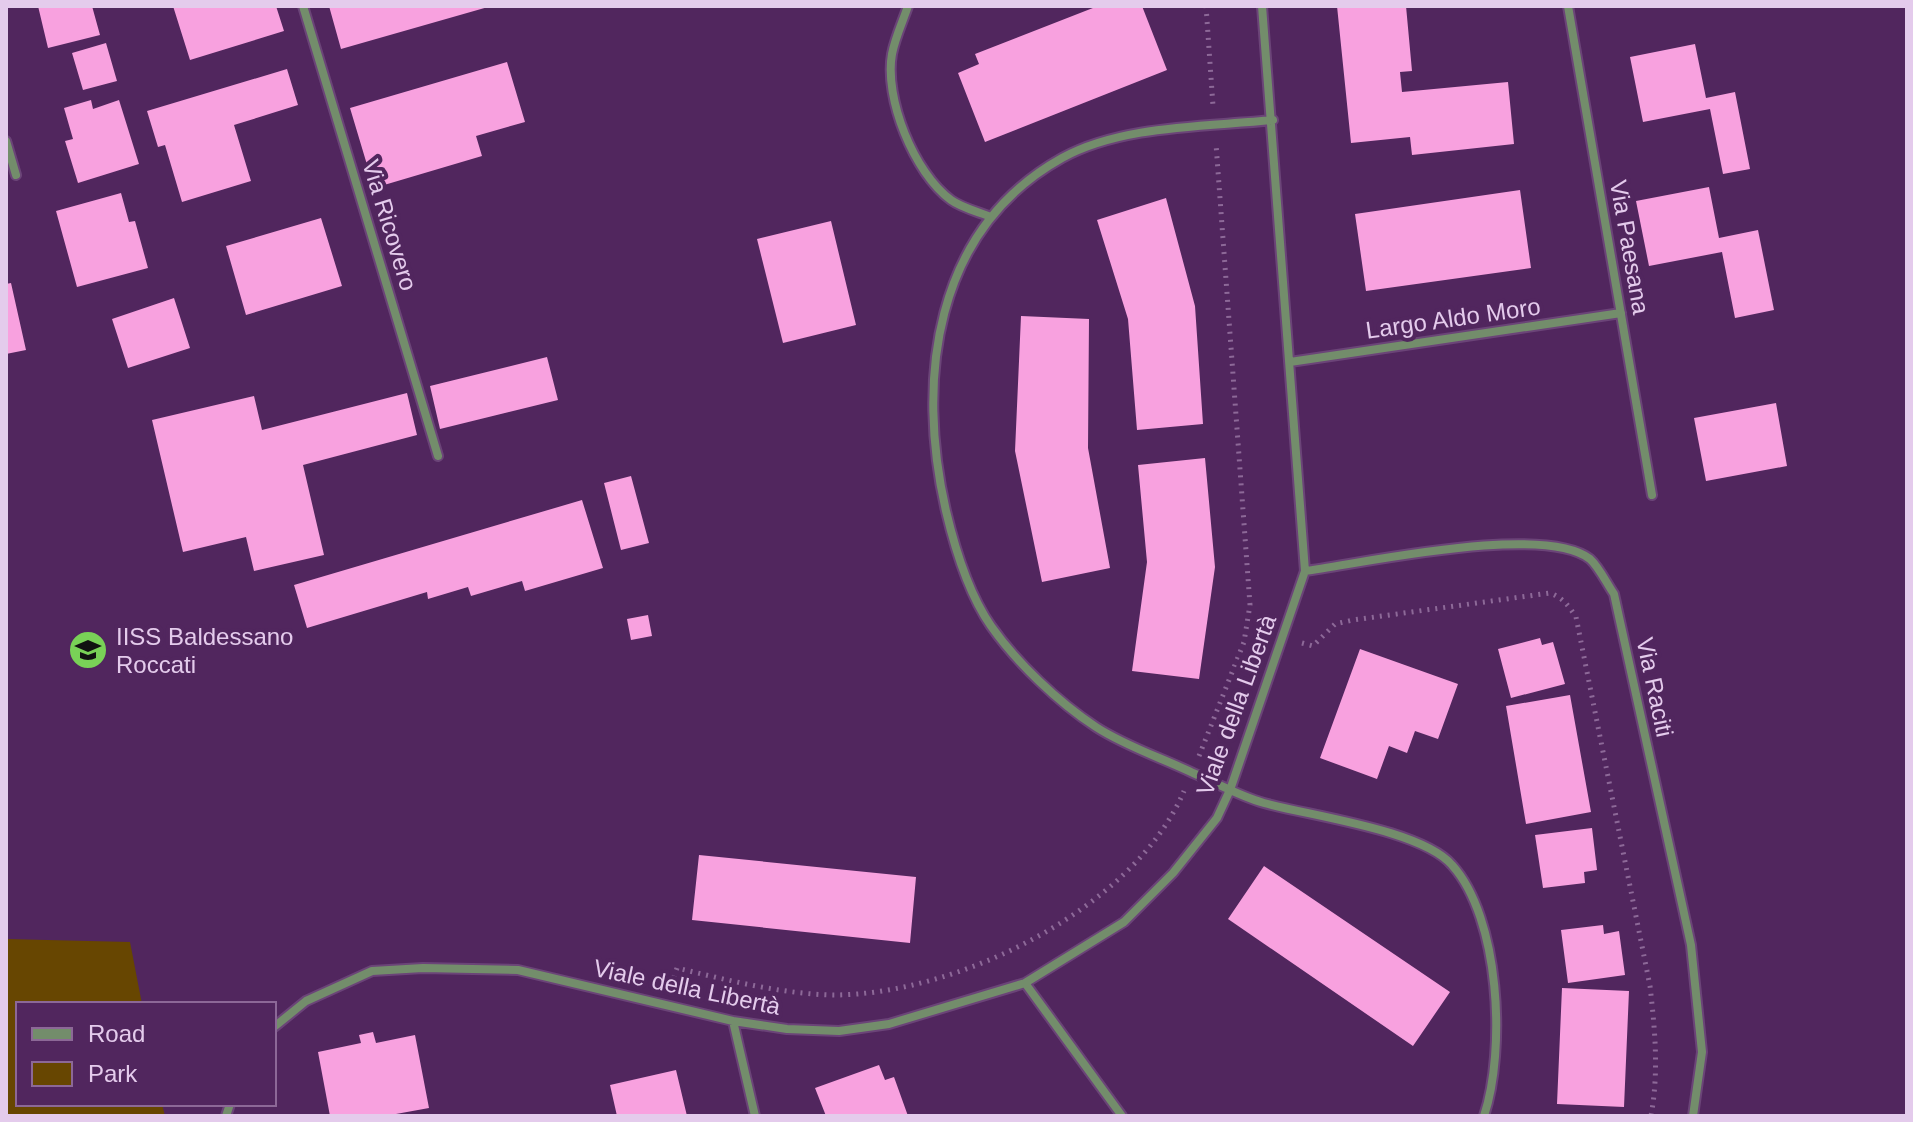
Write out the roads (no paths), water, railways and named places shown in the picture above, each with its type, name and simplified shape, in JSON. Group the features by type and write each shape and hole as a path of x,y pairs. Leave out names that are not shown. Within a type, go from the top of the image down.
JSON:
{"street":[{"name":"Via Ricovero","path":"303,6 438,456"},
{"path":"908,6 891,55 895,109 914,154 929,176 951,200 991,217"},
{"name":"Viale della Libertà","path":"276,1025 306,1001 372,971 518,970 733,1021 787,1029 839,1031 889,1024 1025,983 1124,922 1182,862 1217,818 1230,790 1305,571 1262,6"},
{"name":"Via Paesana","path":"1568,6 1652,495"},
{"path":"1273,120 1129,136 1063,157 1020,187 991,217 952,287 938,329 932,376 935,462 956,550 990,625 1037,678 1097,728 1259,802 1419,841 1449,861 1465,881 1480,917 1497,1010 1498,1052 1484,1116"},
{"path":"6,141 16,175"},
{"name":"Largo Aldo Moro","path":"1290,362 1621,313"},
{"name":"Via Raciti","path":"1305,571 1504,544 1552,544 1590,559 1614,594 1691,945 1702,1052 1693,1116"},
{"path":"1025,983 1122,1116"},
{"path":"733,1021 755,1116"}],"place":[{"name":"IISS Baldessano Roccati","path":"88,650"}]}
